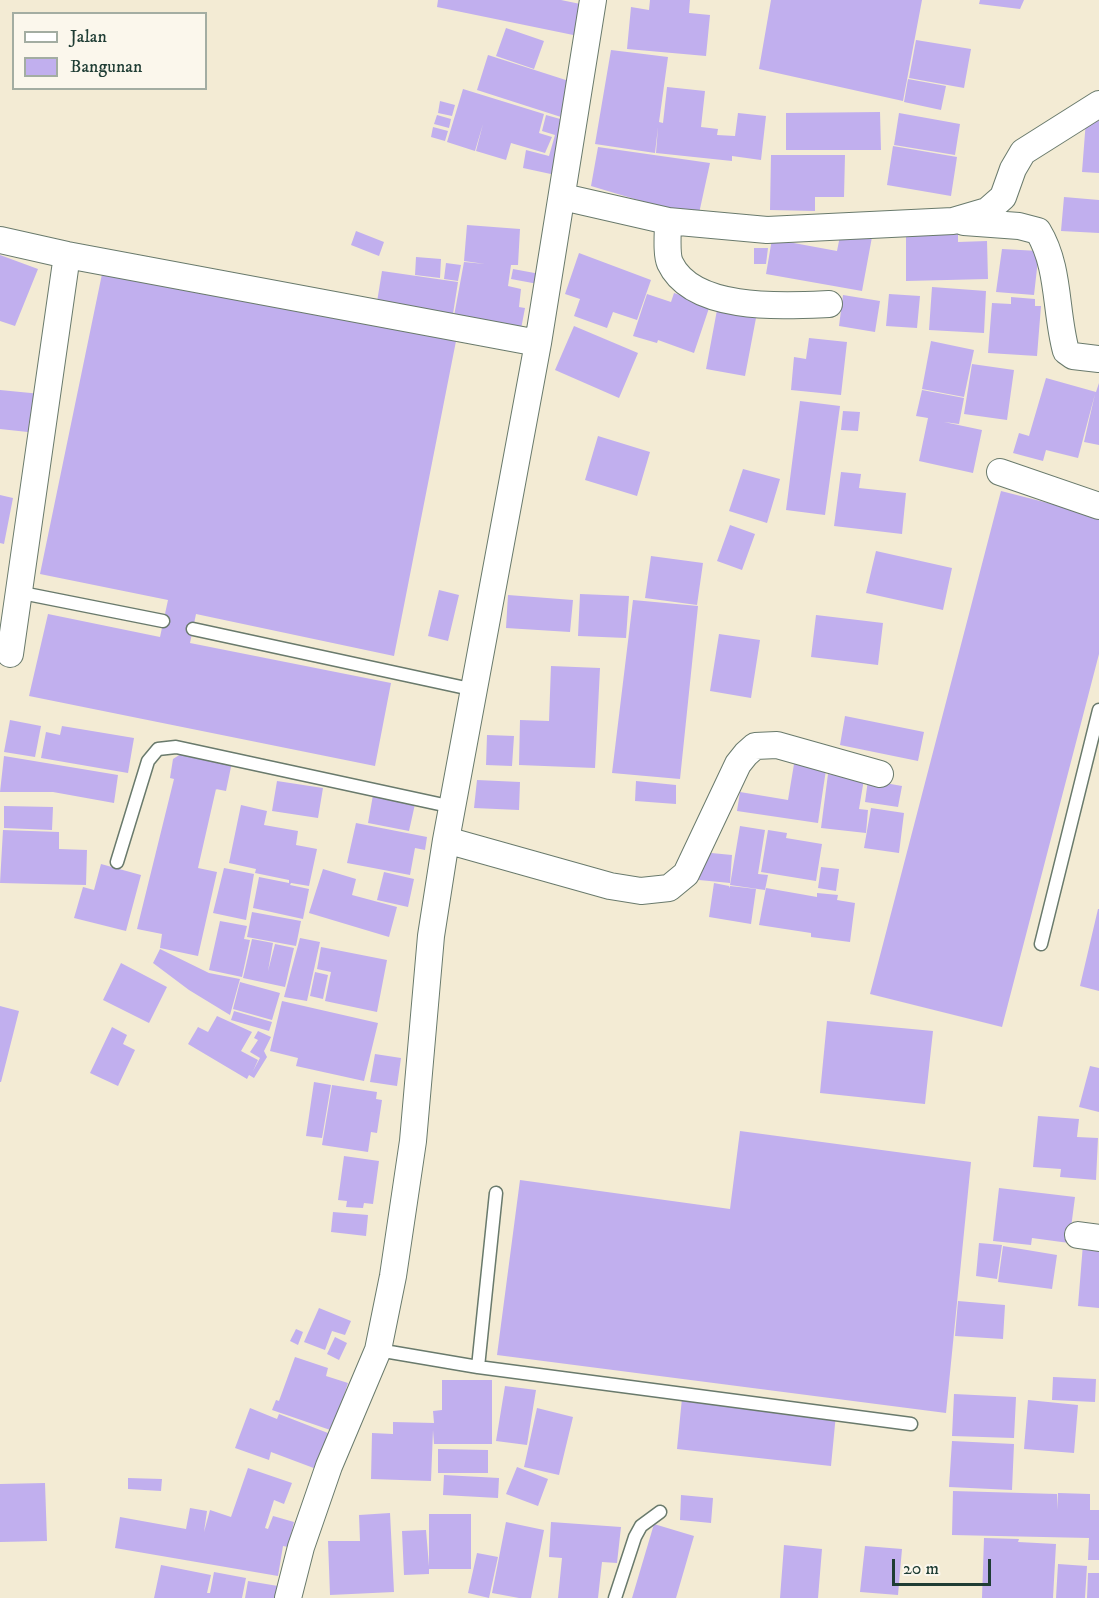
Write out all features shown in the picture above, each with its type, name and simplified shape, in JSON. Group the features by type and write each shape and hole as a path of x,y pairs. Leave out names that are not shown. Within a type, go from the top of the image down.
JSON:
{"street":[{"path":"288,1598 301,1547 329,1466 378,1350 393,1276 413,1141 431,936 446,840 538,343 594,0"},
{"path":"953,221 987,211 1003,196 1012,169 1023,152 1099,104"},
{"path":"563,197 668,221 767,230 953,221 1019,226 1038,231 1047,246 1059,299 1066,351 1073,356 1099,359"},
{"path":"668,221 669,261 679,277 693,288 719,298 772,306 829,304"},
{"path":"0,240 67,255 538,343"},
{"path":"10,654 17,592 67,255"},
{"path":"1000,472 1099,506"},
{"path":"446,840 610,886 640,891 669,888 686,874 738,764 755,746 777,746 880,774"}],"lane":[{"path":"17,592 163,621"},
{"path":"194,629 475,690"},
{"path":"1041,944 1099,710"},
{"path":"117,862 148,761 158,749 176,747 453,807"},
{"path":"478,1367 496,1193"},
{"path":"378,1350 478,1367 911,1424"},
{"path":"615,1598 634,1537 641,1526 660,1512"}],"building":[{"path":"438,0 561,0 590,6 583,37 437,7"},
{"path":"650,0 690,0 689,13 710,15 706,56 627,49 631,7 649,10"},
{"path":"771,0 922,0 903,101 759,69"},
{"path":"980,0 1024,0 1020,9 979,4"},
{"path":"506,28 544,41 534,69 496,56"},
{"path":"916,40 971,49 964,88 909,78"},
{"path":"611,50 668,57 659,122 663,123 667,87 705,91 701,127 718,129 717,135 735,136 738,113 766,116 761,160 732,156 732,161 656,153 658,127 655,153 595,144"},
{"path":"488,55 572,82 561,117 477,90"},
{"path":"908,79 946,86 941,110 904,102"},
{"path":"463,89 544,114 539,133 552,137 545,153 511,143 506,160 476,151 483,124 475,151 447,142"},
{"path":"440,101 455,105 452,116 438,113"},
{"path":"880,112 881,150 786,150 786,113"},
{"path":"899,113 960,124 955,155 894,145"},
{"path":"437,115 451,119 449,128 434,124"},
{"path":"546,115 571,122 560,176 523,168 526,150 549,156 555,135 542,131"},
{"path":"1086,120 1099,121 1099,173 1082,172"},
{"path":"433,127 448,131 445,141 431,137"},
{"path":"893,146 957,157 951,196 887,185"},
{"path":"598,147 710,163 698,218 591,186"},
{"path":"771,155 845,155 844,197 815,197 815,211 770,210"},
{"path":"1064,197 1099,200 1099,233 1061,231"},
{"path":"467,225 520,229 518,265 511,265 508,286 521,289 519,307 525,308 521,329 454,316 464,262 485,264 464,261"},
{"path":"958,226 958,242 987,241 988,279 906,281 906,228"},
{"path":"356,231 384,242 379,256 351,245"},
{"path":"841,231 872,237 862,291 766,274 772,239 837,251"},
{"path":"754,248 768,248 766,264 754,264"},
{"path":"1002,249 1039,251 1034,295 996,292"},
{"path":"579,253 651,280 637,320 613,312 607,328 574,316 580,299 565,294"},
{"path":"0,255 38,269 15,326 0,321"},
{"path":"416,257 441,259 440,278 415,275"},
{"path":"446,263 461,265 458,281 444,279"},
{"path":"513,269 540,274 538,284 511,279"},
{"path":"382,271 458,282 453,314 377,302"},
{"path":"102,274 456,341 394,656 196,614 190,643 391,683 375,766 29,696 48,614 160,637 168,600 40,574"},
{"path":"932,287 986,291 984,333 929,330"},
{"path":"674,293 710,305 694,353 658,340 657,343 633,336 647,294 671,302"},
{"path":"889,294 920,296 917,328 886,326"},
{"path":"843,295 880,301 875,332 839,326"},
{"path":"1011,297 1035,299 1035,306 1041,306 1037,356 988,353 992,303 1011,304"},
{"path":"717,310 756,318 745,376 706,369"},
{"path":"574,326 638,353 619,398 555,370"},
{"path":"809,338 847,342 841,395 791,390 794,357 806,359"},
{"path":"931,341 974,350 964,397 922,389"},
{"path":"972,364 1014,370 1007,420 964,414"},
{"path":"1046,378 1096,392 1099,383 1099,445 1084,442 1095,394 1078,458 1046,450 1043,461 1013,453 1019,433 1029,436"},
{"path":"0,390 41,394 37,433 0,429"},
{"path":"922,390 964,398 959,424 944,422 982,430 973,473 919,461 928,418 916,416"},
{"path":"800,401 840,406 825,515 786,510"},
{"path":"843,411 860,412 858,431 841,430"},
{"path":"598,436 650,452 637,496 585,480"},
{"path":"743,469 780,479 767,523 729,511"},
{"path":"841,472 861,474 859,488 906,493 902,534 834,526"},
{"path":"1001,491 1099,516 1099,654 1002,1027 870,994"},
{"path":"0,495 13,498 4,544 0,543"},
{"path":"730,525 755,534 742,570 717,561"},
{"path":"876,551 952,568 943,610 866,593"},
{"path":"651,556 703,563 697,605 645,598"},
{"path":"439,590 459,595 448,641 428,636"},
{"path":"580,594 629,596 626,638 578,636"},
{"path":"508,595 573,600 570,632 506,628"},
{"path":"633,600 698,606 680,779 612,773"},
{"path":"816,615 883,623 878,665 811,657"},
{"path":"719,634 760,640 751,698 710,691"},
{"path":"551,666 600,668 595,768 519,765 520,720 549,721"},
{"path":"845,716 924,732 918,761 840,745"},
{"path":"10,720 41,726 35,757 4,752"},
{"path":"62,726 134,738 128,773 41,758 46,732 60,735"},
{"path":"487,735 514,736 512,766 486,765"},
{"path":"184,752 232,762 226,791 216,789 198,868 217,872 198,956 160,948 162,934 137,929 174,779 170,778 173,759"},
{"path":"4,756 118,775 114,803 53,792 0,792"},
{"path":"795,758 827,763 818,823 737,811 740,792 788,800"},
{"path":"828,774 864,779 859,809 868,810 866,833 821,828"},
{"path":"477,780 520,782 519,810 474,808"},
{"path":"868,780 902,786 898,807 865,802"},
{"path":"277,781 323,788 318,818 272,811"},
{"path":"636,781 676,785 676,804 635,801"},
{"path":"373,795 415,804 409,831 368,823"},
{"path":"241,805 267,811 264,825 298,831 296,845 317,849 309,886 291,883 290,885 309,889 303,919 253,908 259,877 289,883 289,880 255,873 256,869 229,863"},
{"path":"4,806 53,807 52,830 4,828"},
{"path":"871,808 904,813 899,853 864,848"},
{"path":"356,823 427,837 425,850 415,848 410,875 347,863"},
{"path":"740,826 765,830 758,874 768,875 765,890 730,885"},
{"path":"3,830 59,832 59,849 87,850 86,885 0,883"},
{"path":"768,830 787,833 786,838 822,844 816,881 761,872"},
{"path":"701,852 732,855 730,883 699,880"},
{"path":"101,864 141,875 126,931 74,918 83,887 94,890"},
{"path":"821,867 839,869 836,891 818,888"},
{"path":"224,868 254,874 246,920 213,913"},
{"path":"323,869 356,879 352,895 397,907 389,937 309,913"},
{"path":"384,872 414,879 408,907 377,900"},
{"path":"714,883 729,886 729,888 730,886 756,889 751,924 709,917"},
{"path":"766,888 817,897 817,893 838,895 837,900 855,903 850,942 811,937 811,933 759,925"},
{"path":"1099,909 1099,991 1080,986"},
{"path":"252,912 301,921 296,946 247,937"},
{"path":"220,921 247,926 244,939 250,940 242,977 209,970"},
{"path":"300,938 320,942 307,1001 284,997"},
{"path":"252,939 273,943 268,971 275,944 294,948 285,987 243,978"},
{"path":"321,947 387,960 377,1012 325,1001 331,972 317,969"},
{"path":"160,949 209,973 240,979 230,1015 189,990 153,963"},
{"path":"121,963 167,987 149,1023 103,1000"},
{"path":"315,972 328,975 323,999 310,996"},
{"path":"240,982 280,993 272,1020 233,1009"},
{"path":"282,1001 378,1023 364,1081 296,1066 298,1058 270,1051"},
{"path":"0,1006 19,1011 1,1082 0,1082"},
{"path":"234,1011 272,1022 269,1031 231,1020"},
{"path":"217,1016 252,1032 241,1051 258,1060 253,1071 260,1058 250,1052 258,1040 254,1038 258,1031 271,1037 264,1051 267,1057 254,1078 249,1075 247,1079 188,1044 198,1027 208,1032"},
{"path":"827,1021 933,1031 925,1104 820,1093"},
{"path":"112,1027 127,1035 123,1044 135,1050 118,1086 90,1073"},
{"path":"375,1054 401,1058 397,1086 370,1082"},
{"path":"1090,1066 1099,1068 1099,1112 1079,1107"},
{"path":"314,1082 331,1085 322,1138 306,1136"},
{"path":"332,1085 377,1092 376,1099 382,1100 377,1133 371,1132 368,1152 322,1145"},
{"path":"1038,1116 1079,1119 1077,1137 1098,1138 1096,1180 1060,1177 1061,1169 1033,1167"},
{"path":"740,1131 971,1162 946,1413 497,1355 520,1180 730,1209"},
{"path":"344,1156 379,1161 373,1204 364,1203 363,1208 346,1207 347,1201 338,1200"},
{"path":"999,1188 1075,1197 1069,1243 1032,1238 1031,1245 993,1241"},
{"path":"333,1212 368,1215 366,1236 331,1232"},
{"path":"979,1243 1002,1245 997,1279 976,1276"},
{"path":"1083,1244 1099,1245 1099,1308 1078,1306"},
{"path":"1003,1246 1057,1255 1052,1289 998,1282"},
{"path":"958,1301 1005,1305 1003,1339 955,1336"},
{"path":"319,1308 351,1321 345,1335 332,1331 325,1350 304,1342"},
{"path":"296,1329 303,1332 298,1345 290,1341"},
{"path":"335,1337 347,1343 339,1360 327,1354"},
{"path":"295,1357 328,1368 326,1376 348,1383 335,1422 339,1433 272,1410 276,1400 279,1401"},
{"path":"1053,1377 1096,1379 1095,1402 1052,1400"},
{"path":"442,1380 492,1380 492,1444 434,1444 433,1430 431,1481 371,1479 372,1433 393,1434 393,1422 434,1423 433,1411 442,1410"},
{"path":"505,1386 536,1390 527,1445 496,1441"},
{"path":"954,1394 1016,1397 1014,1438 952,1436"},
{"path":"682,1398 836,1414 831,1466 677,1449"},
{"path":"1028,1400 1078,1405 1074,1453 1024,1449"},
{"path":"250,1408 277,1419 279,1414 333,1435 319,1470 271,1452 269,1460 235,1448"},
{"path":"537,1408 573,1417 559,1475 524,1467"},
{"path":"952,1441 1014,1444 1012,1490 949,1487"},
{"path":"438,1449 488,1450 488,1473 438,1473"},
{"path":"517,1467 548,1479 538,1506 506,1494"},
{"path":"248,1468 292,1483 284,1504 274,1500 265,1528 268,1529 273,1516 294,1522 288,1547 283,1546 278,1576 115,1548 120,1517 186,1529 190,1508 207,1511 204,1532 210,1510 231,1517"},
{"path":"444,1475 499,1478 498,1498 443,1495"},
{"path":"128,1478 162,1479 161,1491 128,1489"},
{"path":"45,1483 47,1541 0,1542 0,1484"},
{"path":"953,1491 1057,1494 1057,1510 1058,1493 1090,1494 1090,1510 1099,1510 1099,1560 1088,1560 1089,1538 952,1535"},
{"path":"681,1495 713,1498 711,1523 680,1520"},
{"path":"390,1513 394,1592 330,1595 328,1541 360,1541 359,1515"},
{"path":"429,1514 471,1514 471,1569 429,1569 429,1574 404,1575 402,1531 426,1530 429,1566"},
{"path":"506,1522 544,1530 531,1598 492,1593"},
{"path":"551,1522 621,1527 617,1563 602,1562 598,1598 558,1598 562,1558 549,1557"},
{"path":"654,1524 694,1536 676,1598 632,1598"},
{"path":"984,1538 1019,1539 1018,1542 1056,1544 1053,1598 982,1598"},
{"path":"784,1545 822,1549 818,1598 780,1598"},
{"path":"865,1546 902,1549 898,1595 860,1592"},
{"path":"477,1553 498,1557 489,1598 468,1593"},
{"path":"1058,1564 1087,1566 1085,1598 1056,1598"},
{"path":"161,1565 211,1575 207,1593 210,1593 214,1572 246,1578 242,1598 154,1598"},
{"path":"1088,1573 1099,1573 1099,1598 1087,1598"},
{"path":"248,1581 278,1586 276,1598 245,1598"}]}
